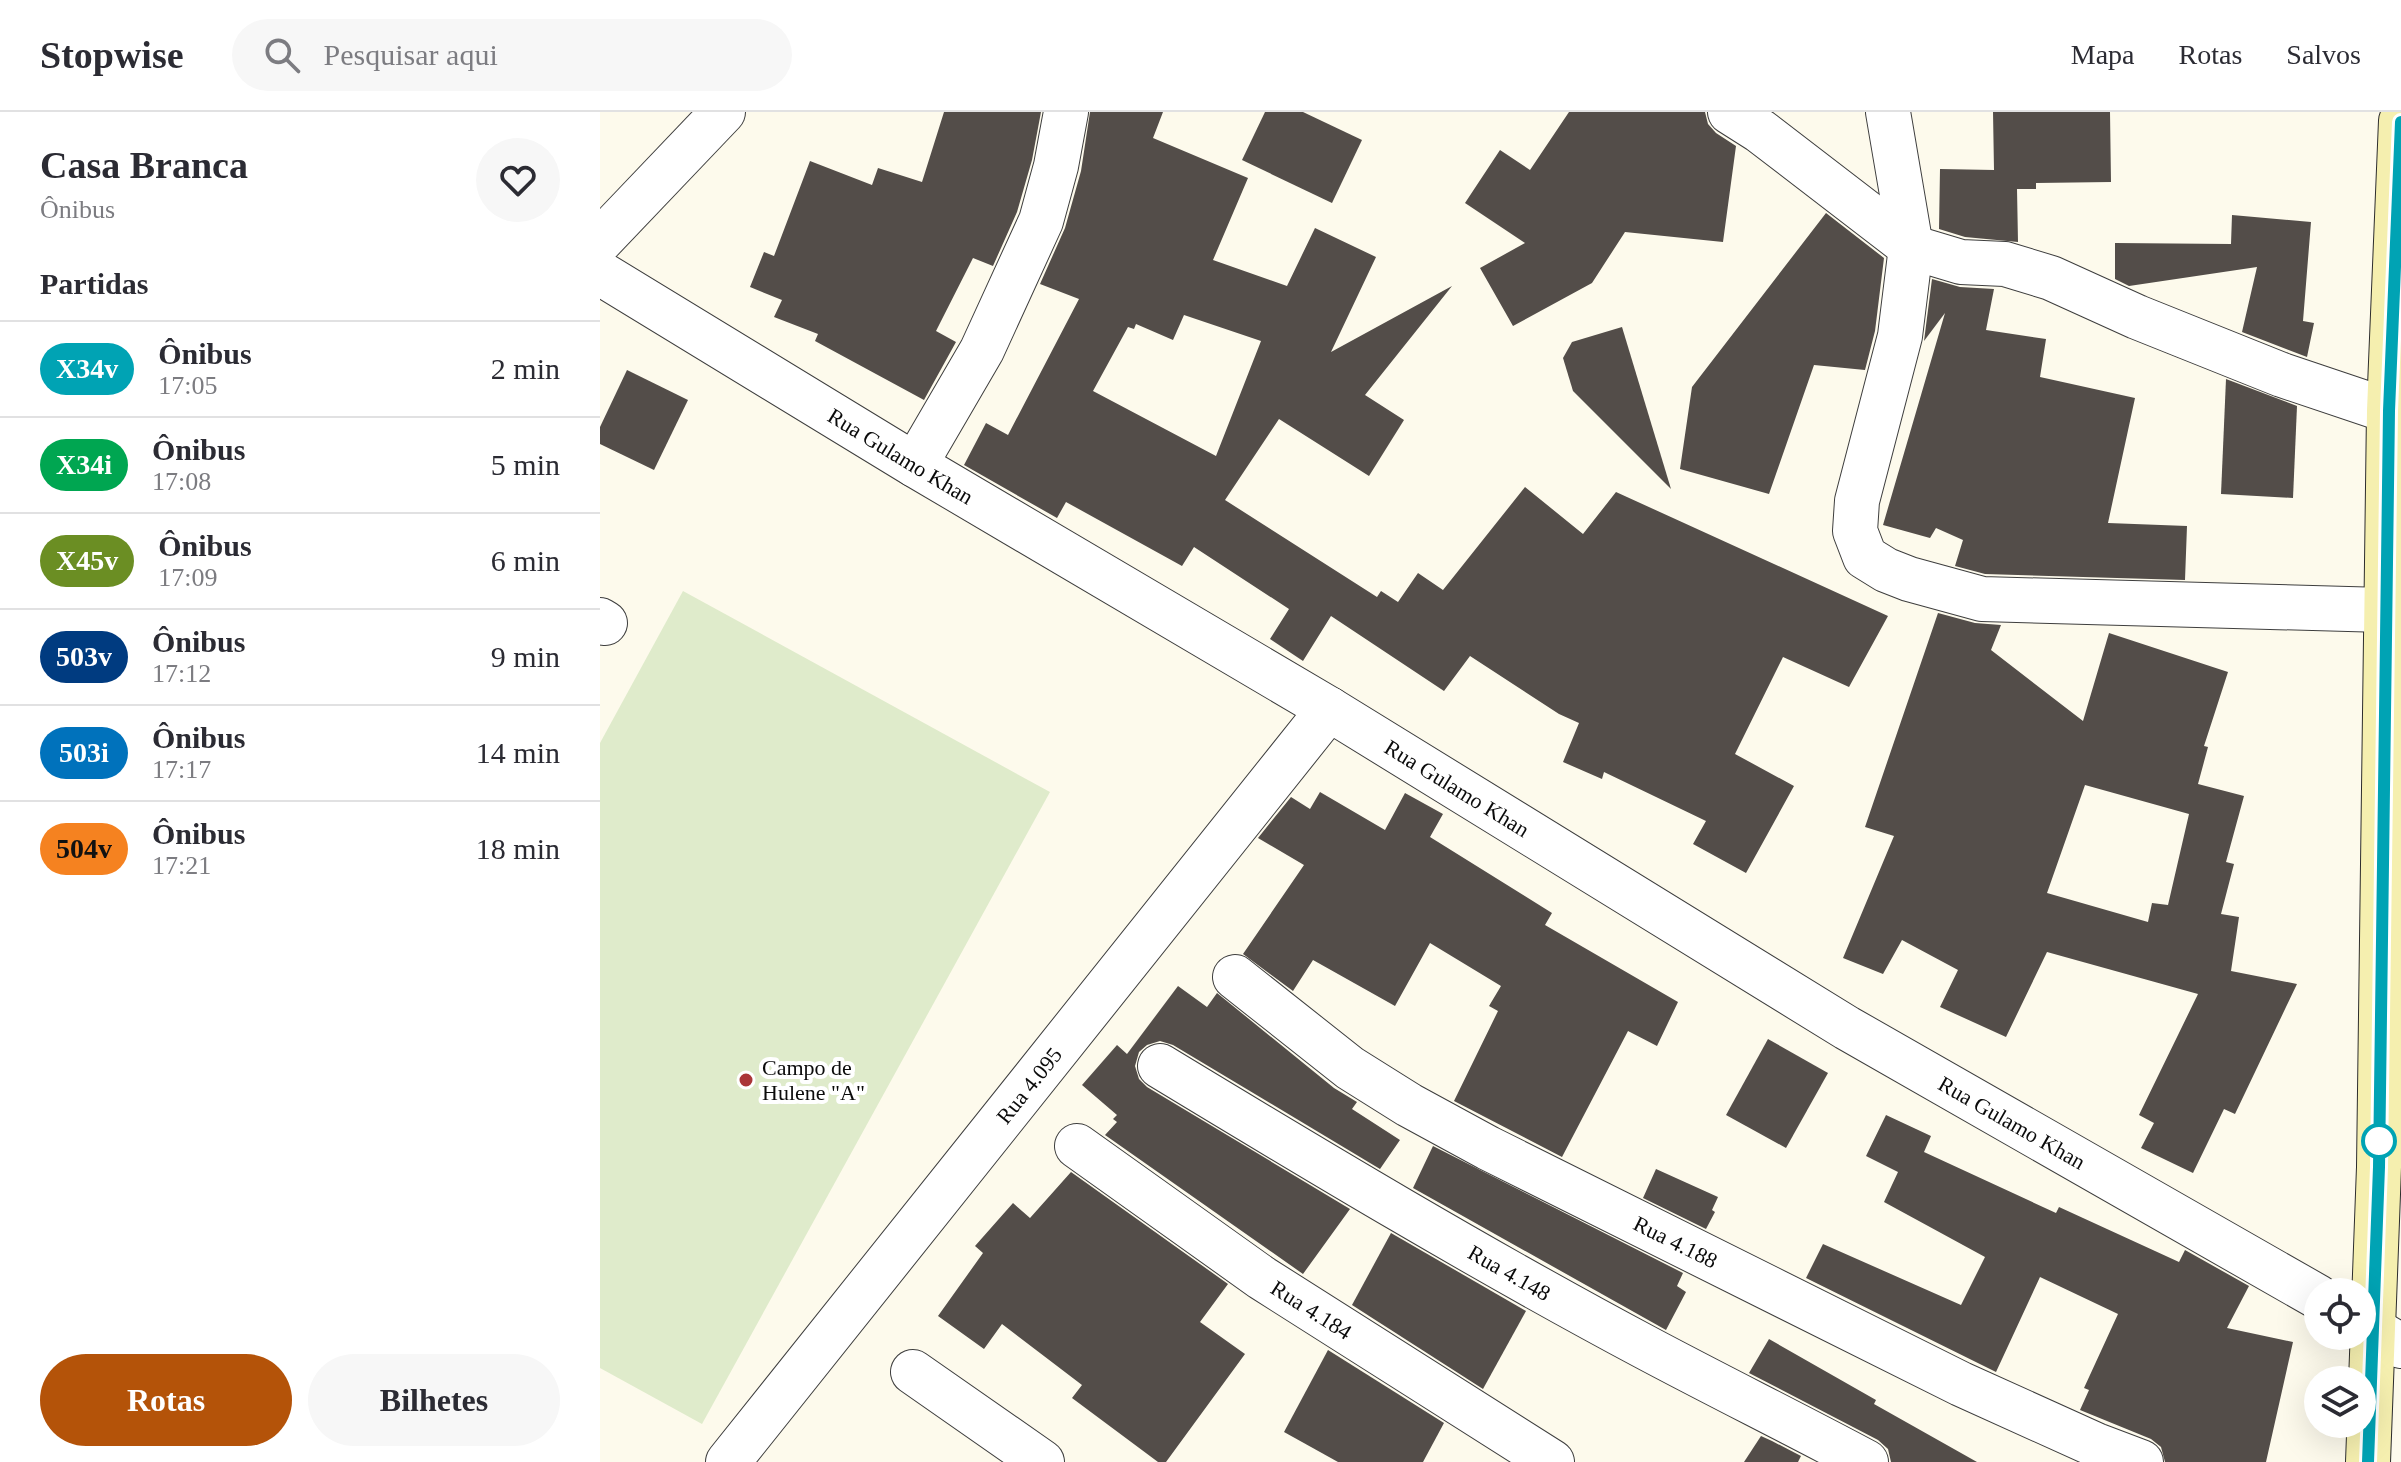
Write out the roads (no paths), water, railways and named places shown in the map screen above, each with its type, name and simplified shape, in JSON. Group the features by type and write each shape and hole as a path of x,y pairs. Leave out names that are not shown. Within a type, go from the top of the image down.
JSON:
{"main road":[{"path":"2368,1462 2390,1168 2384,610 2389,411 2396,356 2401,121"}],"street":[{"path":"600,241 723,112"},
{"path":"915,465 982,350 1041,221 1066,112"},
{"path":"1730,112 1760,131 1911,247 1961,262 2005,264 2051,278 2137,317 2282,375 2389,411"},
{"path":"1888,112 1911,247 1900,336 1857,501 1855,531 1865,557 1909,579 1982,599 2384,610"},
{"name":"Rua Gulamo Khan","path":"600,273 915,465 1329,709 1847,1028 2304,1289"},
{"name":"Rua 4.095","path":"728,1462 1329,709"},
{"name":"Rua 4.188","path":"1235,977 1350,1068 1409,1105 1488,1148 1961,1384 2141,1462"},
{"name":"Rua 4.148","path":"1160,1066 1300,1151 1643,1346 1866,1462"},
{"name":"Rua 4.184","path":"1077,1146 1262,1278 1552,1462"},
{"path":"913,1372 1042,1462"}],"place":[{"name":"Campo de Hulene \"A\"","path":"746,1080"}]}
